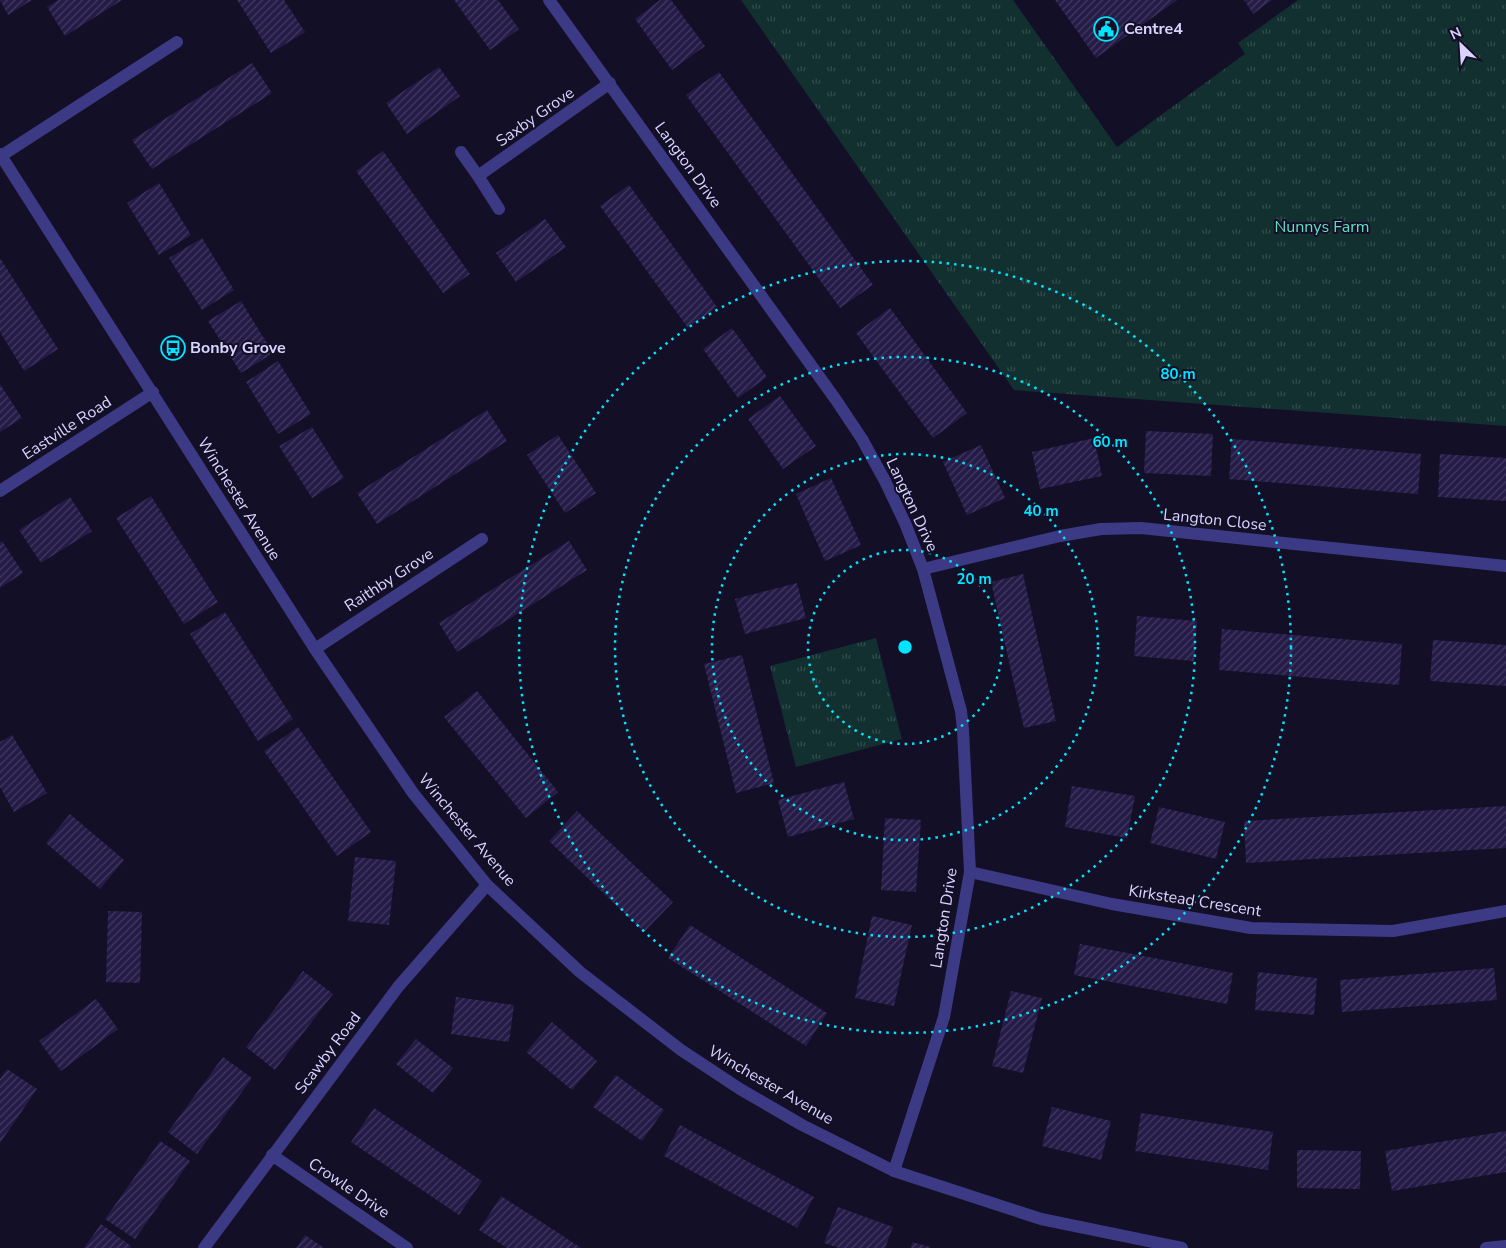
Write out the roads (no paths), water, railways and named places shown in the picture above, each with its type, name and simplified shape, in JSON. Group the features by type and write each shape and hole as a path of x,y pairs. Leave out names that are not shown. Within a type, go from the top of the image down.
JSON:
{"street":[{"name":"Langton Drive","path":"550,0 862,438 905,523 923,570 961,711 967,784 970,872 944,1017 894,1171"},
{"path":"1,155 177,42"},
{"name":"Saxby Grove","path":"478,176 610,84"},
{"path":"461,152 499,209"},
{"name":"Winchester Avenue","path":"1,155 315,649 413,793 487,885 580,972 681,1050 740,1089 802,1125 894,1171 1041,1219 1182,1248"},
{"name":"Eastville Road","path":"0,491 152,392"},
{"name":"Langton Close","path":"923,570 1060,536 1101,530 1141,528 1506,566"},
{"name":"Raithby Grove","path":"315,649 482,539"},
{"name":"Kirkstead Crescent","path":"970,872 1112,904 1251,928 1393,931 1506,911"},
{"name":"Scawby Road","path":"204,1248 398,987 487,885"},
{"name":"Crowle Drive","path":"272,1155 407,1248"},
{"path":"1486,1248 1506,1246"}],"place":[{"name":"Centre4","path":"1106,29"},
{"name":"Bonby Grove","path":"173,348"}],"park label":[{"name":"Nunnys Farm","path":"1322,227"}]}
